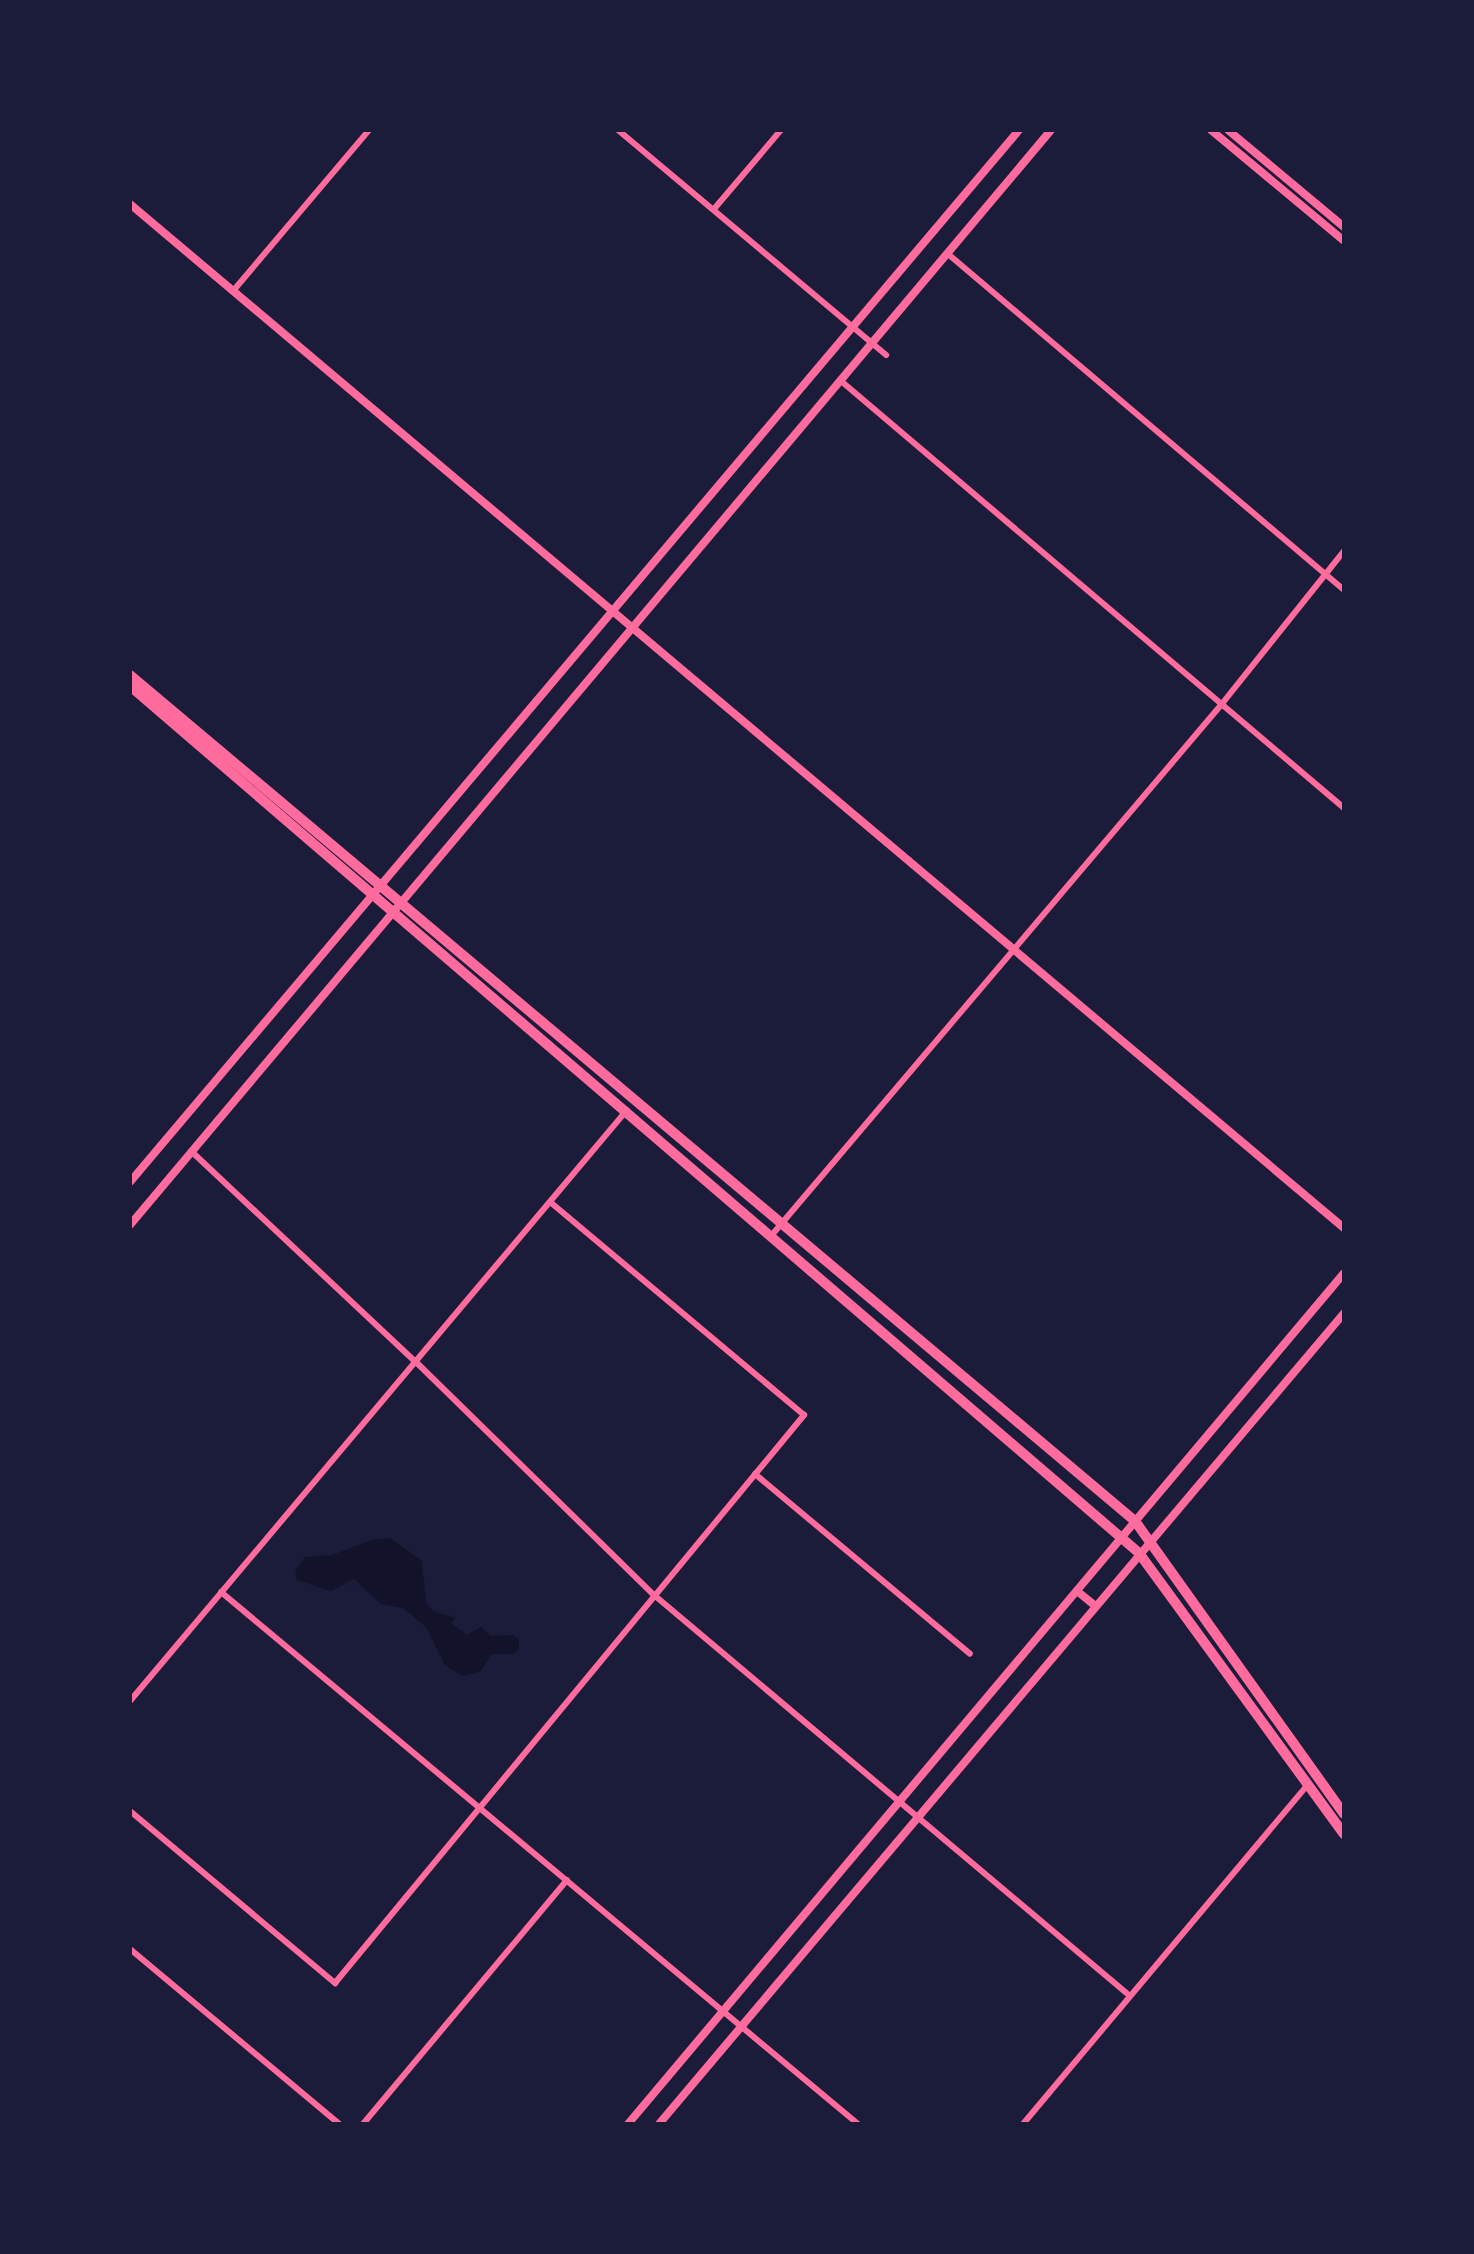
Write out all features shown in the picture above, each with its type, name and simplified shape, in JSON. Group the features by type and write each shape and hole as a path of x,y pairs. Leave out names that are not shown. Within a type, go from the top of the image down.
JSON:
{"highway":[{"path":"130,676 397,905 782,1222 1136,1521 1152,1538 1344,1814"},
{"path":"130,686 377,888"},
{"path":"397,905 771,1236 1139,1553 1344,1834"}],"street":[{"path":"233,290 369,130"},
{"path":"618,130 886,355"},
{"path":"713,209 781,130"},
{"path":"130,1182 1018,130"},
{"path":"130,1225 1051,130"},
{"path":"1211,130 1344,242"},
{"path":"1228,130 1344,228"},
{"path":"130,204 1344,1228"},
{"path":"948,254 1344,590"},
{"path":"841,381 1344,808"},
{"path":"771,1236 1221,706 1344,551"},
{"path":"130,1701 627,1110"},
{"path":"192,1151 417,1363 654,1595 1130,1996"},
{"path":"130,1811 336,1983 804,1415 550,1202"},
{"path":"628,2124 1344,1274"},
{"path":"659,2124 1344,1313"},
{"path":"755,1474 970,1654"},
{"path":"1078,1591 1094,1606"},
{"path":"221,1592 858,2124"},
{"path":"1023,2124 1308,1782"},
{"path":"363,2124 567,1880"},
{"path":"130,1949 339,2124"}],"shaded area":[{"path":"390,1538 422,1561 426,1603 434,1611 455,1618 451,1623 467,1635 481,1627 491,1636 513,1635 519,1639 519,1649 513,1654 492,1654 480,1672 462,1676 445,1665 426,1627 403,1608 381,1604 354,1579 331,1591 297,1580 295,1572 305,1557 332,1555 372,1540"}]}
